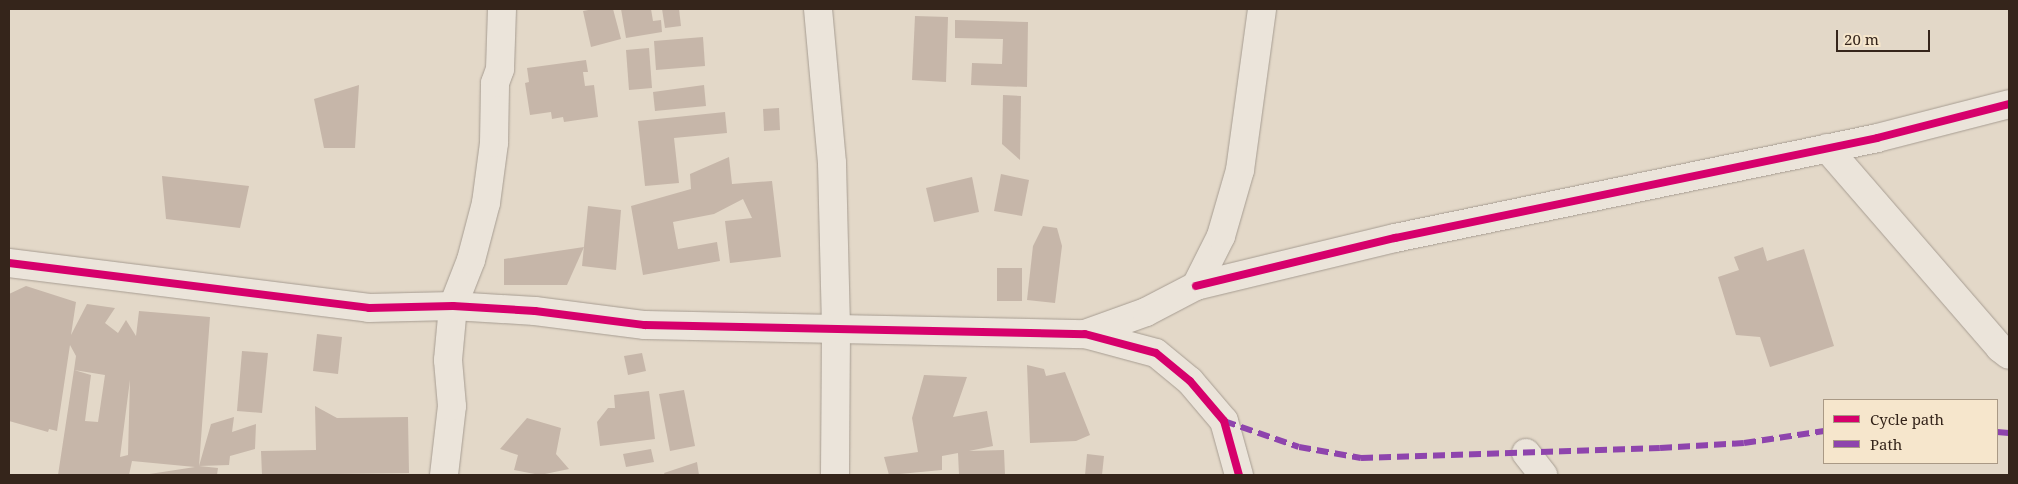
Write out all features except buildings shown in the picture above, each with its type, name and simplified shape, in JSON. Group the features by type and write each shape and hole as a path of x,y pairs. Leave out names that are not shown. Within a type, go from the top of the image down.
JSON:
{"street":[{"path":"444,475 452,406 448,360 453,306 470,260 486,203 494,143 495,83 500,70 502,9"},
{"path":"818,9 832,163 836,331 835,475"},
{"path":"1196,286 1221,236 1240,170 1262,9"},
{"path":"1085,334 1146,312 1196,286 1395,238 1827,148 2009,104"},
{"path":"1827,148 2000,348 2009,355"},
{"path":"9,263 370,308 453,306 535,311 645,325 836,331 1085,334 1156,353 1190,381 1224,421 1239,475"},
{"path":"1526,453 1543,475"}],"marked path":[{"path":"1224,421 1299,447 1361,458 1660,448 1744,443 1823,431"},
{"path":"1998,432 2009,433"}],"cycle path":[{"path":"1196,286 1395,238 1877,138 2009,104"},
{"path":"9,263 369,308 453,306 535,311 645,325 1085,334 1156,353 1190,381 1224,421 1239,475"}]}
